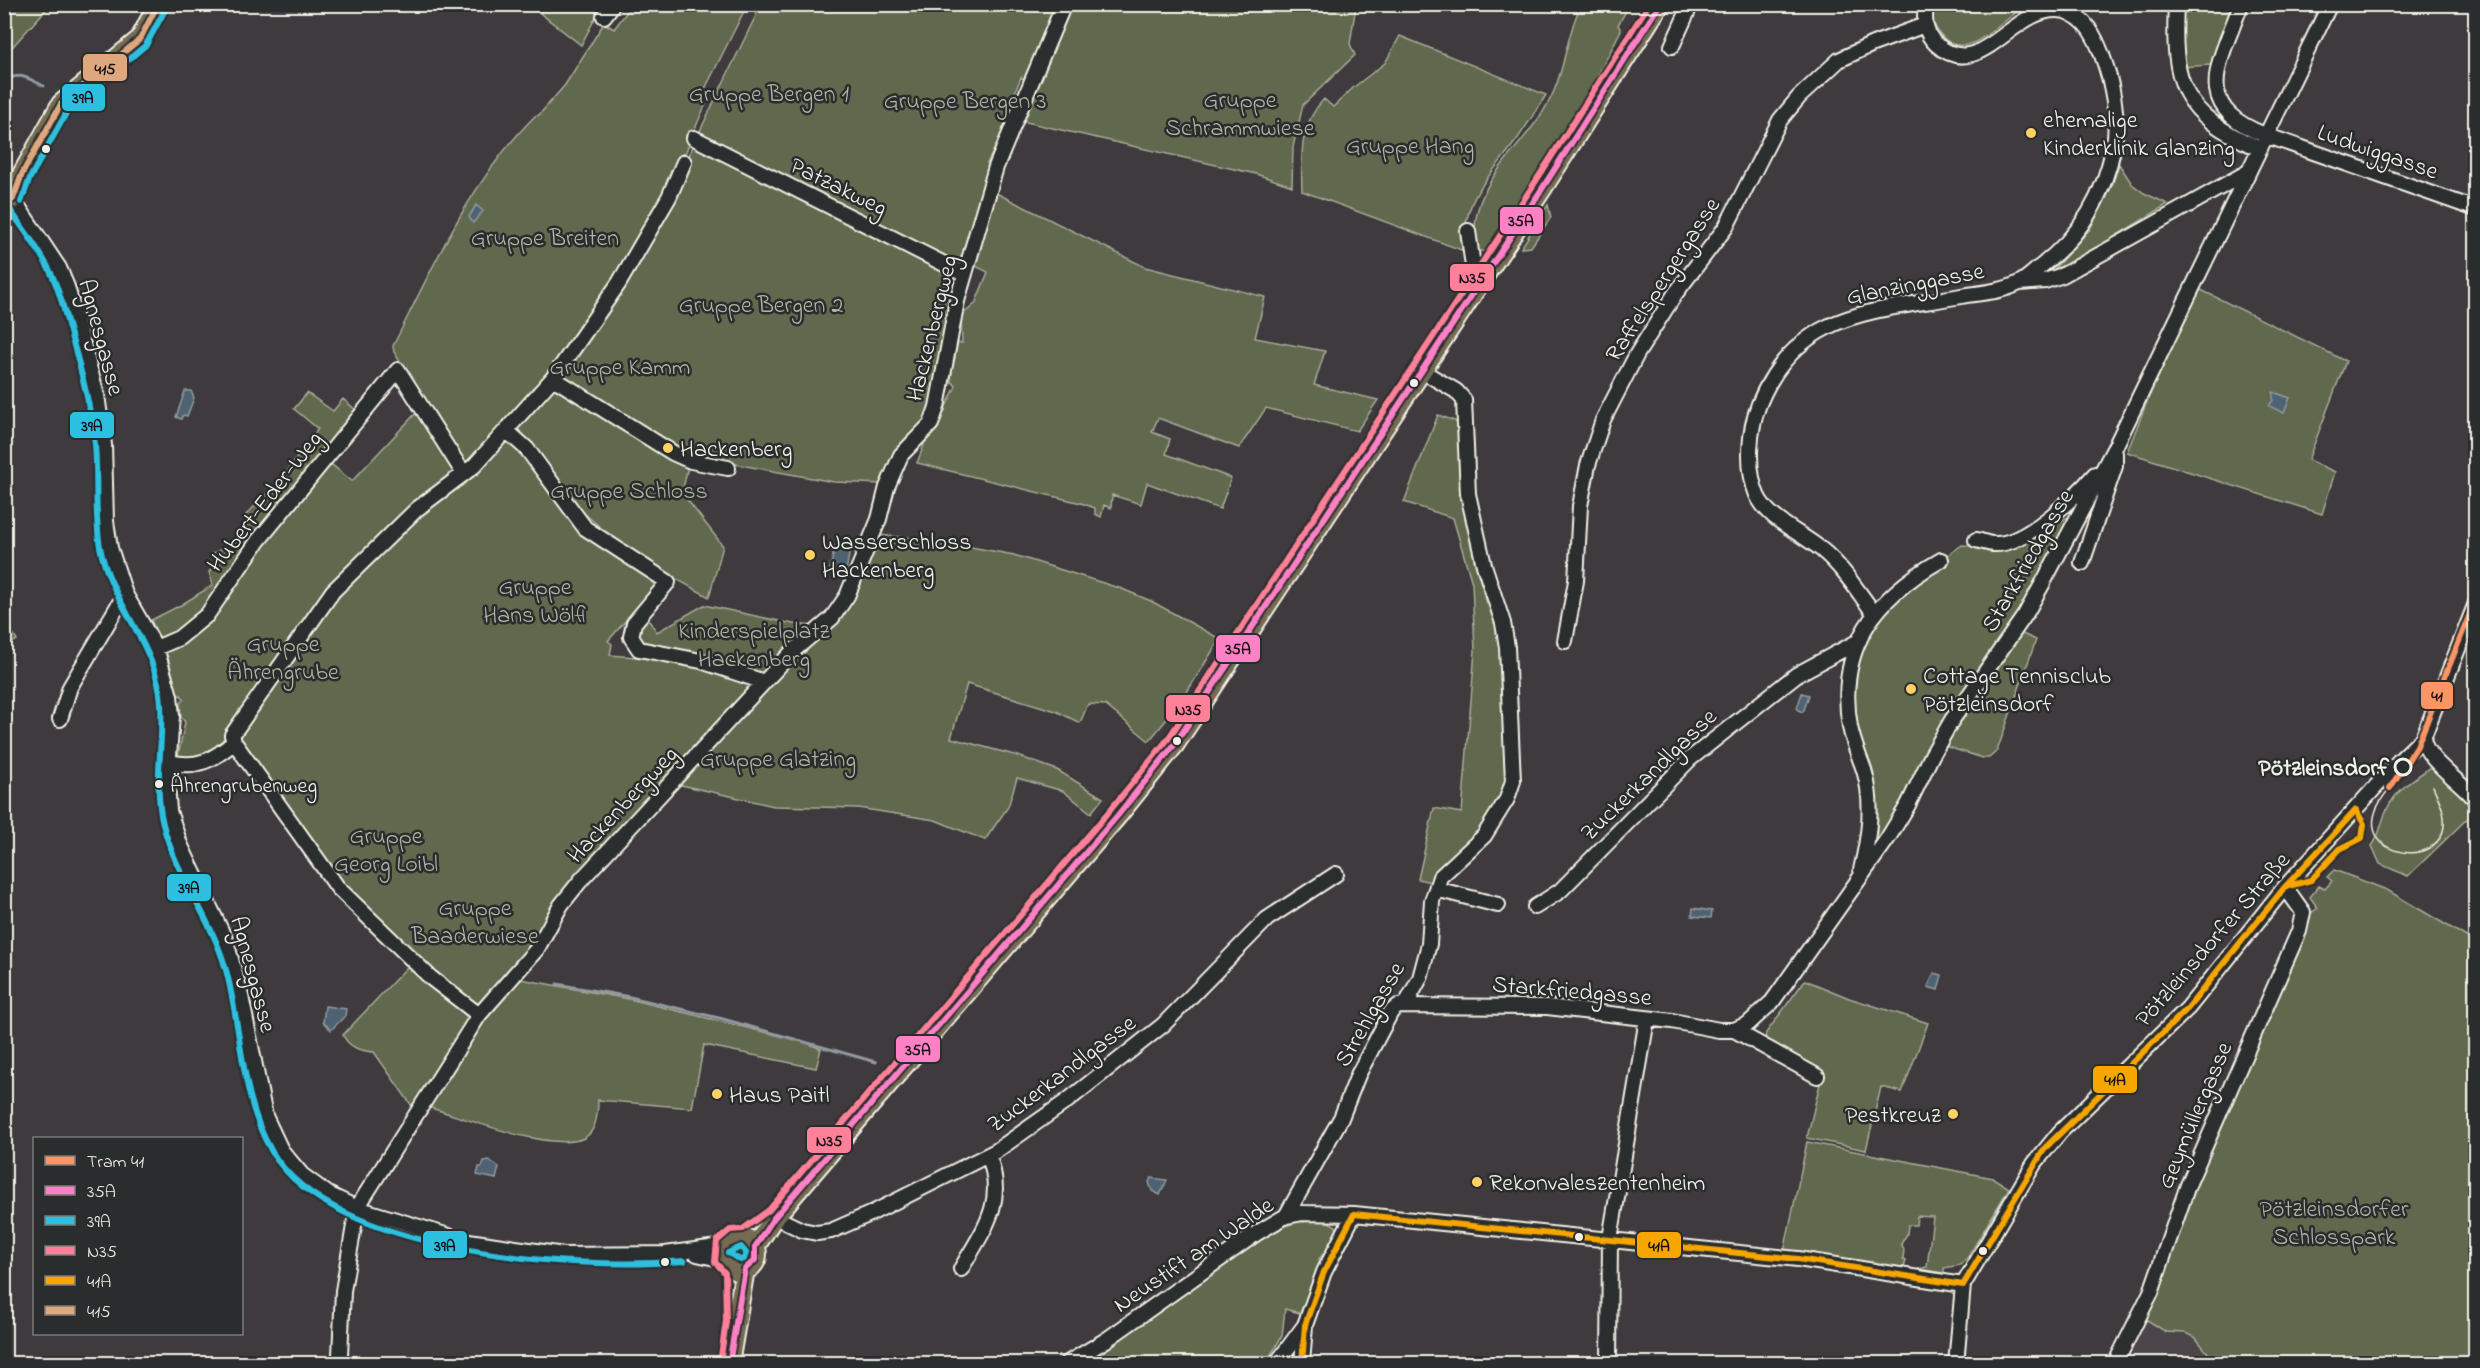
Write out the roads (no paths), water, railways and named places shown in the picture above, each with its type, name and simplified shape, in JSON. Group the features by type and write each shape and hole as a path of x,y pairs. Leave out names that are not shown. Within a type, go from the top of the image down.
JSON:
{"main road":[{"path":"9,202 61,104 140,39 158,4"},
{"path":"751,1242 1118,815 1175,744 1486,274 1660,4"},
{"path":"729,1364 735,1322 732,1261 734,1238 751,1242"},
{"path":"732,1261 755,1260 751,1242"}],"street":[{"path":"604,16 613,4"},
{"name":"Hackenbergweg","path":"357,1208 478,1015 537,949 561,905 581,880 792,652 832,618 847,596 879,519 887,487 901,455 931,424 964,274 996,167 1064,4"},
{"path":"1672,46 1691,4"},
{"path":"1925,25 1926,4"},
{"path":"2176,4 2174,55 2177,70 2188,97 2211,123 2261,142"},
{"path":"2241,4 2218,71 2217,93 2220,103 2231,119 2261,142"},
{"name":"Starkfriedgasse","path":"1734,1030 1748,1024 1772,1002 1859,878 1908,805 1952,720 2025,615 2116,445 2246,172 2330,4"},
{"name":"Glanzinggasse","path":"1925,25 1937,45 1953,53 1968,55 1984,49 2029,13 2057,7 2083,20 2099,46 2113,96 2115,142 2107,176 2086,220 2062,249 2019,283"},
{"name":"Raffelspergergasse","path":"1565,641 1576,581 1580,506 1588,465 1603,420 1637,354 1675,294 1726,227 1779,120 1799,97 1839,60 1872,44 1925,25"},
{"name":"Patzakweg","path":"694,138 964,274"},
{"name":"Ludwiggasse","path":"2261,142 2475,209"},
{"path":"478,1015 431,978 338,888 234,742 232,735 333,591 417,509 464,474 507,431 553,378 624,276 669,196 684,162"},
{"name":"Glanzinggasse","path":"1874,613 1824,552 1775,517 1757,495 1751,467 1752,433 1768,383 1785,358 1806,339 1829,325 1860,314 1993,291 2019,283 2044,282 2063,275 2246,172"},
{"name":"Agnesgasse","path":"9,202 58,268 67,287 97,395 105,445 106,521 110,548 125,594 156,648 170,696 170,762 167,783 172,823 226,941 241,996 260,1096 273,1137 281,1150 302,1175 328,1194 357,1208 431,1232 516,1250 564,1255 687,1252 732,1261"},
{"path":"1468,231 1473,266 1486,274"},
{"name":"Hubert-Eder-Weg","path":"156,648 186,633 207,615 263,534 398,370 464,474"},
{"name":"Strehlgasse","path":"1286,1216 1341,1118 1358,1075 1391,1012 1398,1006 1406,1005 1420,978 1429,944 1436,889 1440,877 1470,850 1495,821 1507,799 1513,781 1507,646 1503,623 1484,565 1468,494 1464,400 1456,391 1422,371"},
{"path":"553,378 673,453 691,461 728,468"},
{"path":"507,431 527,449 585,528 668,582 634,623 631,637 639,649 701,661 764,682"},
{"name":"Starkfriedgasse","path":"1976,540 2001,544 2038,526 2072,500 2097,472 2116,445"},
{"name":"Starkfriedgasse","path":"2082,563 2115,466 2116,445"},
{"name":"Starkfriedgasse","path":"1859,878 1868,836 1869,802 1864,771 1853,739 1848,705 1850,679 1859,641 1874,613 1904,583 1941,560"},
{"path":"60,719 70,687 125,594"},
{"name":"Pötzleinsdorfer Straße","path":"1956,1364 1963,1285 2045,1148 2188,1008 2285,887 2398,760 2423,738 2475,603"},
{"name":"Zuckerkandlgasse","path":"1535,907 1560,891 1707,744 1796,675 1859,641"},
{"path":"2423,738 2428,755 2459,780 2475,800"},
{"path":"170,762 184,765 201,764 220,755 234,742"},
{"name":"Zuckerkandlgasse","path":"774,1218 802,1230 817,1233 831,1231 988,1155 1067,1101 1163,1025 1267,920 1336,874"},
{"name":"Geymüllergasse","path":"2115,1364 2151,1292 2188,1185 2299,931 2303,912 2285,887"},
{"path":"1436,889 1498,905"},
{"name":"Starkfriedgasse","path":"1406,1005 1547,1007 1734,1030 1817,1076"},
{"path":"1609,1364 1610,1239 1647,1019"},
{"path":"961,1269 987,1223 996,1199 994,1171 988,1155"},
{"path":"340,1355 343,1291 357,1208"},
{"name":"Neustift am Walde","path":"1066,1364 1106,1340 1257,1233 1286,1216 1302,1213 1354,1214 1798,1258 1963,1285"},
{"path":"1302,1364 1305,1325 1324,1272 1354,1214"},
{"path":"1276,1364 1305,1325"}],"water":[{"path":"476,205 483,211 473,223 469,217"},
{"path":"185,391 191,391 194,398 187,416 183,415 181,419 176,417"},
{"path":"2273,392 2290,398 2284,413 2269,406 2273,400"},
{"path":"835,546 850,549 846,572 830,569"},
{"path":"1802,693 1809,695 1804,710 1801,712 1797,708"},
{"path":"1693,908 1712,911 1711,918 1692,916"},
{"path":"1934,973 1942,975 1938,990 1928,987"},
{"path":"325,1006 346,1009 345,1016 331,1030 323,1022"},
{"path":"489,1160 499,1167 496,1179 477,1175 479,1167 482,1167 484,1161"},
{"path":"1151,1178 1167,1180 1160,1195 1152,1191 1149,1182"}],"waterway":[{"path":"4,82 9,78 19,76 44,86"},
{"path":"557,984 630,997 723,1019 876,1062"}],"tram line":[{"name":"41","path":"2390,788 2417,746 2476,599"},
{"path":"2390,788 2376,812 2374,830 2383,843 2397,851 2414,852 2430,847 2441,836 2444,817 2433,786"}],"place":[{"name":"ehemalige Kinderklinik Glanzing","path":"2031,133"},
{"name":"Hackenberg","path":"668,448"},
{"name":"Wasserschloss Hackenberg","path":"810,555"},
{"name":"Cottage Tennisclub Pötzleinsdorf","path":"1911,689"},
{"name":"Pötzleinsdorf","path":"2403,767"},
{"name":"Ährengrubenweg","path":"159,784"},
{"name":"Haus Paitl","path":"717,1094"},
{"name":"Pestkreuz","path":"1953,1114"},
{"name":"Rekonvaleszentenheim","path":"1477,1182"}],"park label":[{"name":"Gruppe Bergen 1","path":"769,93"},
{"name":"Gruppe Bergen 3","path":"965,100"},
{"name":"Gruppe Schrammwiese","path":"1240,113"},
{"name":"Gruppe Hang","path":"1410,145"},
{"name":"Gruppe Breiten","path":"545,237"},
{"name":"Gruppe Bergen 2","path":"761,304"},
{"name":"Gruppe Kamm","path":"620,366"},
{"name":"Gruppe Schloss","path":"629,490"},
{"name":"Gruppe Hans Wölfl","path":"535,600"},
{"name":"Kinderspielplatz Hackenberg","path":"754,644"},
{"name":"Gruppe Ährengrube","path":"283,657"},
{"name":"Gruppe Glatzing","path":"778,758"},
{"name":"Gruppe Georg Loibl","path":"386,849"},
{"name":"Gruppe Baaderwiese","path":"475,921"},
{"name":"Pötzleinsdorfer Schlosspark","path":"2334,1222"}]}
